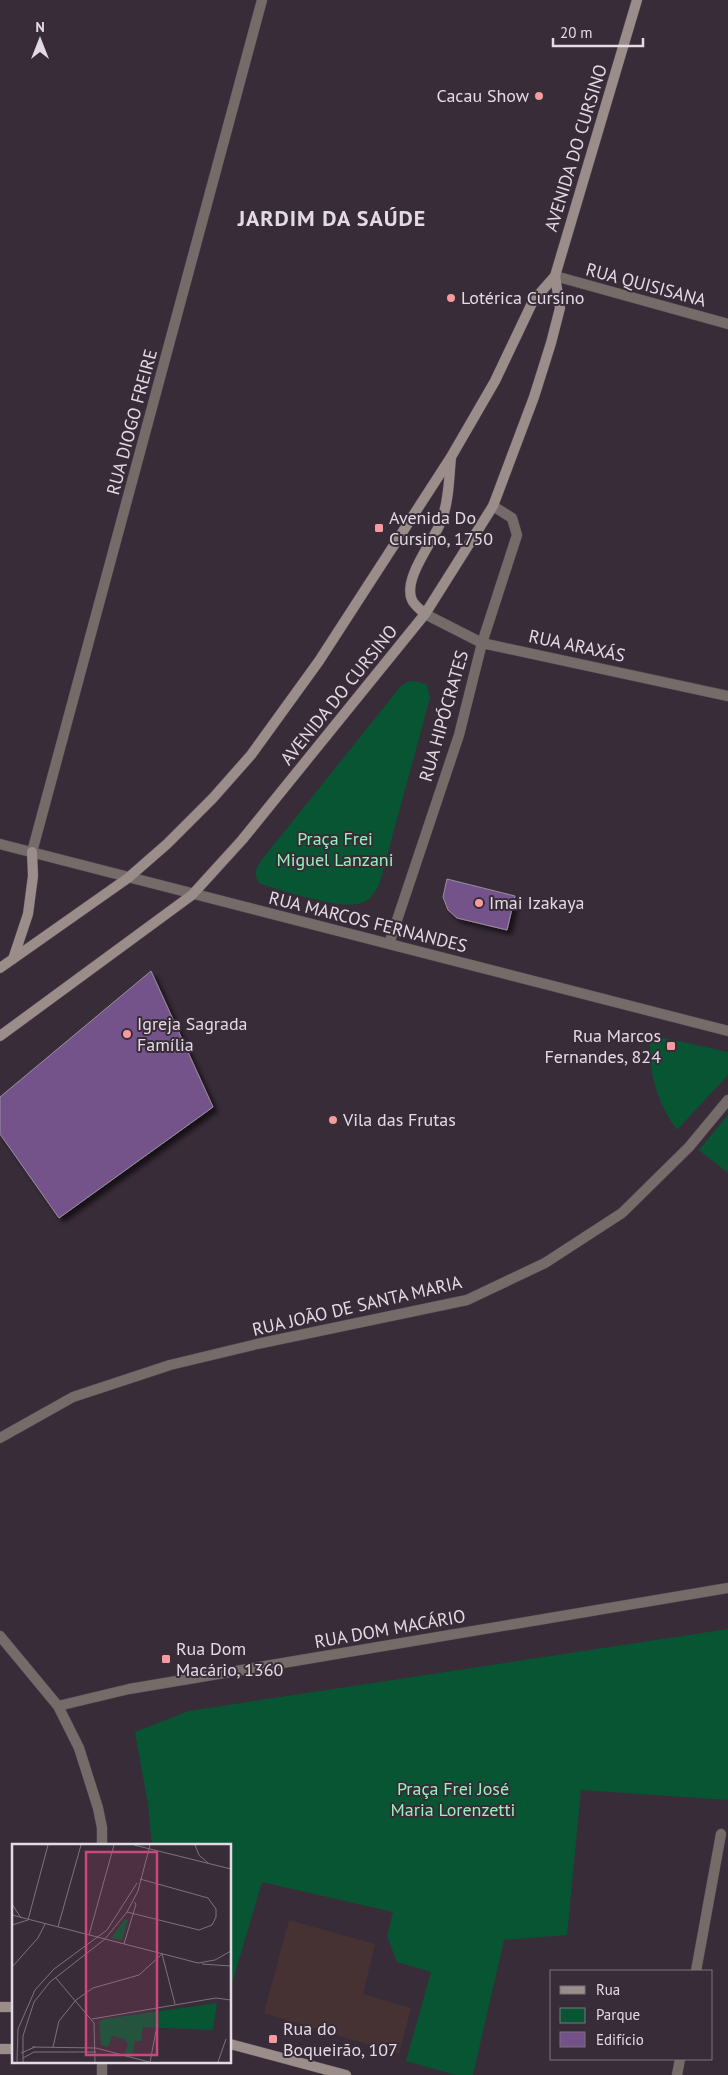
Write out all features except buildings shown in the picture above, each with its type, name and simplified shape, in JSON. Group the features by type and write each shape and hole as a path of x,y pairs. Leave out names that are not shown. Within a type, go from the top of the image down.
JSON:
{"main road":[{"name":"AVENIDA DO CURSINO","path":"0,968 128,878 167,844 207,805 251,755 319,662 451,457 496,381 533,301 555,276 637,0"},
{"name":"AVENIDA DO CURSINO","path":"0,1036 192,895 242,840 425,614 493,506 534,397 551,343 560,308 555,276"},
{"path":"425,614 412,601 410,585 416,568 442,519 447,499 451,457"},
{"path":"13,959 28,914 32,886 32,852"},
{"path":"231,2044 346,2075"}],"street":[{"name":"RUA DIOGO FREIRE","path":"32,852 262,0"},
{"name":"RUA QUISISANA","path":"555,276 728,324"},
{"name":"RUA HIPÓCRATES","path":"389,944 459,734 482,643 516,535 512,518 493,506"},
{"name":"RUA ARAXÁS","path":"425,614 482,643 728,696"},
{"name":"RUA MARCOS FERNANDES","path":"0,844 192,895 728,1031"},
{"name":"RUA JOÃO DE SANTA MARIA","path":"0,1438 73,1397 170,1365 257,1344 467,1300 519,1276 545,1263 622,1213 689,1147 728,1100"},
{"name":"RUA DOM MACÁRIO","path":"58,1706 129,1689 728,1588"},
{"path":"0,1636 58,1706 79,1748 98,1808 102,1828 102,1844"},
{"path":"696,1970 721,1834"},
{"path":"677,2075 680,2060"},
{"path":"102,2062 102,2075"}],"shaded area":[{"path":"289,1920 375,1944 363,1994 411,2008 399,2054 264,2013"}],"green space":[{"name":"Praça Frei Miguel Lanzani","path":"409,681 427,685 430,698 379,885 374,893 364,902 342,904 312,899 260,884 256,873 260,862 401,686"},
{"path":"650,1035 728,1052 728,1075 677,1130 664,1108 655,1085 650,1061"},
{"path":"728,1115 728,1173 699,1150"},
{"name":"Praça Frei José Maria Lorenzetti","path":"728,1629 728,1800 581,1790 567,1935 504,1940 473,2075 456,2075 406,2061 431,1972 397,1962 387,1936 393,1912 262,1882 231,1987 231,1844 152,1844 148,1804 135,1732 189,1711"}],"place":[{"name":"Cacau Show","path":"539,96"},
{"name":"Lotérica Cursino","path":"451,298"},
{"name":"Avenida Do Cursino, 1750","path":"379,528"},
{"name":"Imai Izakaya","path":"479,903"},
{"name":"Igreja Sagrada Família","path":"127,1034"},
{"name":"Rua Marcos Fernandes, 824","path":"671,1046"},
{"name":"Vila das Frutas","path":"333,1120"},
{"name":"Rua Dom Macário, 1360","path":"166,1659"},
{"name":"Rua do Boqueirão, 107","path":"273,2039"}],"district":[{"name":"JARDIM DA SAÚDE","path":"332,218"}]}
